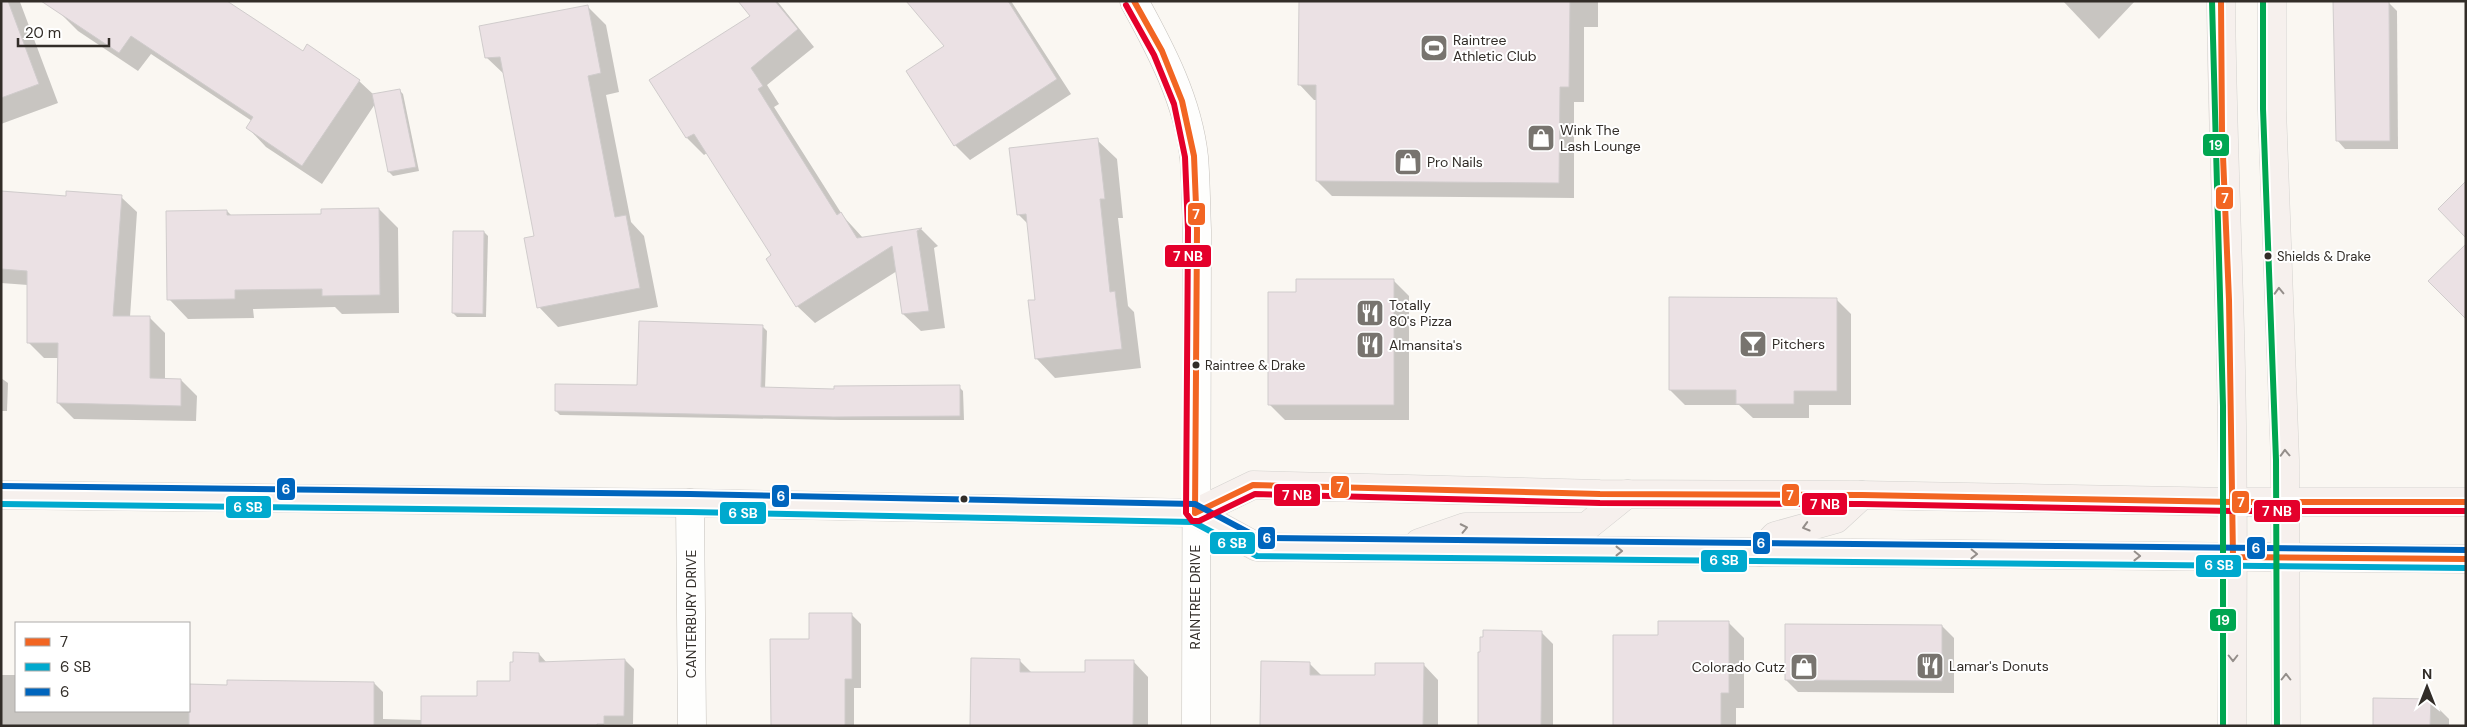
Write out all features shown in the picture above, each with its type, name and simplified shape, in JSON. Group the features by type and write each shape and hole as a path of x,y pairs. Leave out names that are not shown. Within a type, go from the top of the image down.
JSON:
{"main road":[{"path":"2221,1 2222,132 2229,300 2233,557 2232,726"},
{"path":"2253,1 2255,84 2272,109"},
{"path":"2272,1 2272,109 2286,502 2286,726"},
{"path":"1,496 690,503 1195,513 1253,485 1627,494 2232,502 2466,502"},
{"path":"1401,550 1465,527 1586,527 1627,494"},
{"path":"1760,552 1775,536 1836,519 1862,496"},
{"path":"1195,513 1257,548 2466,560"}],"street":[{"name":"RAINTREE DRIVE","path":"1134,1 1162,51 1182,101 1194,156 1197,230 1196,726"},
{"name":"CANTERBURY DRIVE","path":"690,503 692,726"}],"building":[{"path":"1,1 8,1 39,84 1,98"},
{"path":"41,1 227,1 303,51 307,44 360,80 302,166 246,128 253,117 131,36 119,53"},
{"path":"738,1 775,1 798,29 751,68 763,86 758,89 837,215 841,212 857,238 922,228 917,231 929,311 902,314 892,246 796,307 766,259 771,255 694,134 686,138 649,80 750,16"},
{"path":"906,1 1008,1 1057,79 954,146 906,71 944,46"},
{"path":"1299,1 1570,1 1569,87 1560,87 1559,183 1316,181 1316,85 1298,85"},
{"path":"2333,1 2389,1 2390,141 2336,141"},
{"path":"588,5 601,73 588,76 615,217 626,215 640,288 537,308 524,238 534,236 500,57 485,58 479,26"},
{"path":"400,89 416,167 388,172 372,94"},
{"path":"1098,138 1105,199 1100,199 1110,292 1115,291 1122,349 1035,359 1028,300 1035,300 1026,214 1017,215 1009,148"},
{"path":"2466,181 2466,238 2438,209"},
{"path":"1,191 66,196 66,191 122,195 113,316 150,316 150,378 181,379 181,406 57,403 58,343 27,343 27,271 1,269"},
{"path":"379,208 380,295 322,296 322,289 235,290 235,299 167,300 166,211 227,210 227,215 321,214 321,209"},
{"path":"453,231 484,231 483,314 452,313"},
{"path":"2466,244 2466,319 2428,281"},
{"path":"1296,279 1394,279 1394,405 1268,405 1268,292 1296,292"},
{"name":"Pitchers","path":"1669,297 1837,298 1837,391 1794,391 1794,404 1736,404 1736,390 1669,390"},
{"path":"639,321 763,325 761,387 834,389 834,386 960,385 960,416 834,417 555,411 555,384 637,385"},
{"path":"809,613 852,613 852,679 845,679 845,726 771,726 770,639 809,639"},
{"path":"1658,621 1729,621 1729,693 1721,693 1721,726 1613,726 1613,635 1658,635"},
{"path":"1785,624 1942,625 1942,681 1785,680"},
{"path":"1483,630 1542,631 1541,726 1478,726 1478,652 1480,652 1480,637 1483,637"},
{"path":"513,652 539,653 539,662 625,659 624,716 604,716 604,724 597,724 597,726 421,726 421,696 477,696 477,681 510,681 510,662 513,662"},
{"path":"971,658 1020,659 1020,672 1085,672 1085,660 1134,660 1133,726 970,726"},
{"path":"1261,661 1310,662 1310,675 1375,675 1375,663 1424,663 1423,726 1260,726"},
{"path":"227,680 374,682 374,726 189,726 190,684 227,685"},
{"path":"2373,698 2431,699 2430,726 2373,726"}],"transit line":[{"name":"7","path":"1134,1 1162,51 1182,101 1194,156 1197,230 1195,513 1253,485 1600,494 1862,495 2232,502 2466,502"},
{"name":"19","path":"2212,1 2223,406 2223,726"},
{"name":"7","path":"2221,1 2222,132 2229,300 2233,557 2466,559"},
{"name":"19","path":"2263,1 2263,109 2276,460 2277,726"},
{"path":"1126,5 1154,55 1174,104 1185,157 1188,230 1186,513 1192,521 1199,521 1255,494 1600,503 1862,504 2232,511 2466,511"},
{"name":"6","path":"1,486 690,494 1195,504 1259,538 2466,550"},
{"path":"1,504 690,512 1193,522 1257,556 2466,568"}],"place":[{"name":"Raintree Athletic Club","path":"1434,48"},
{"name":"Wink The Lash Lounge","path":"1541,138"},
{"name":"Pro Nails","path":"1408,162"},
{"name":"Shields & Drake","path":"2268,256"},
{"name":"Totally 80's Pizza","path":"1370,313"},
{"name":"Pitchers","path":"1753,344"},
{"name":"Almansita's","path":"1370,345"},
{"name":"Raintree & Drake","path":"1196,365"},
{"name":"Lamar's Donuts","path":"1930,666"},
{"name":"Colorado Cutz","path":"1804,667"}]}
